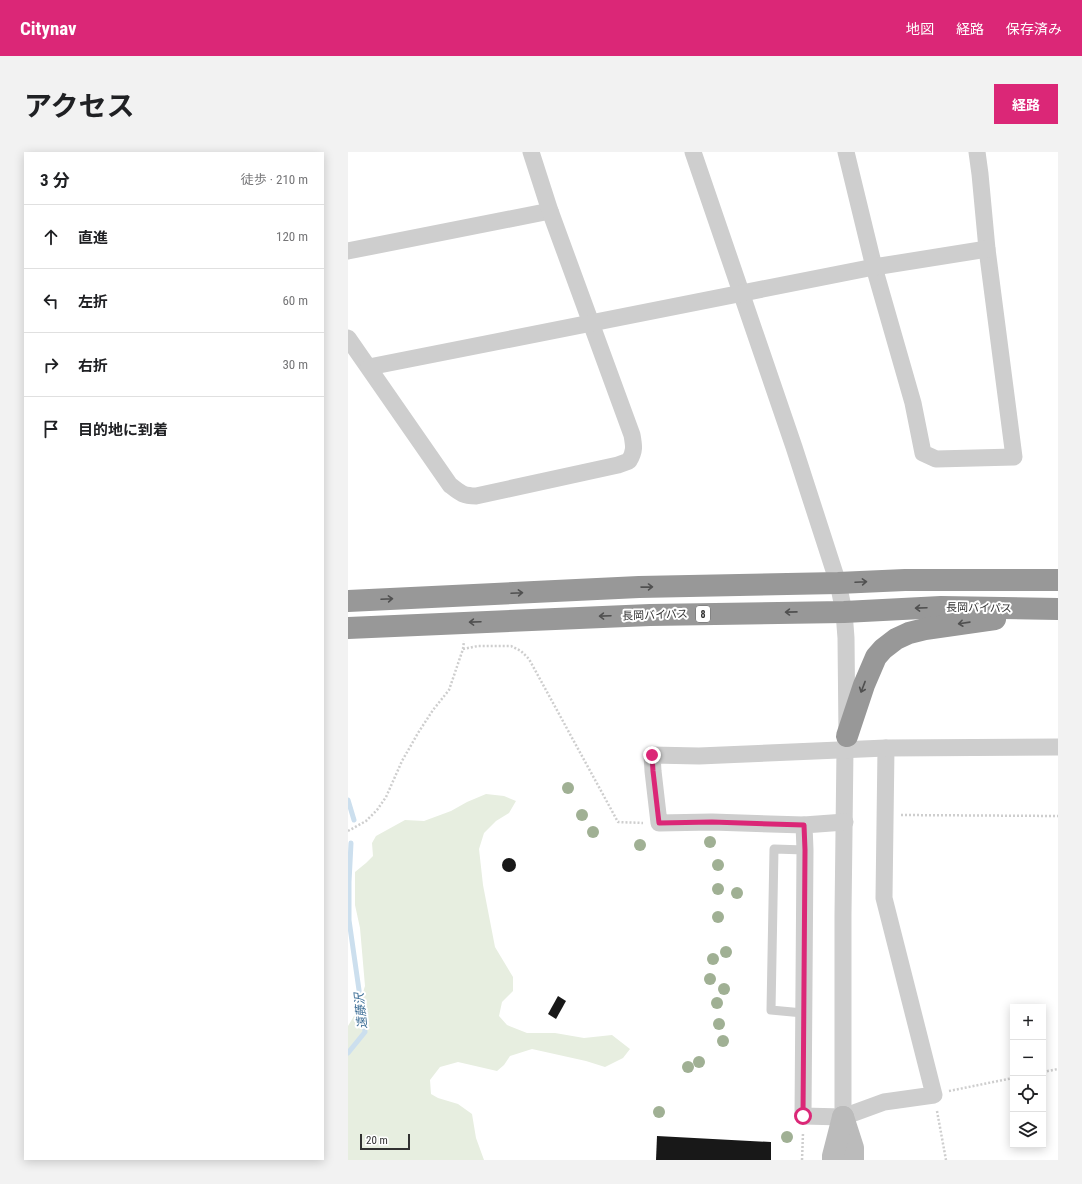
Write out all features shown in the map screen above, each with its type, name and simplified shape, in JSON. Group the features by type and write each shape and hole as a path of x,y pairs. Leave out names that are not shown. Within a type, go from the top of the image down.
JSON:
{"highway":[{"path":"348,601 639,587 838,583 905,580 1058,580"},
{"name":"長岡バイパス","path":"348,628 650,615 844,612 941,607 1058,610"},
{"path":"846,743 864,685 876,657 883,649 896,639 909,633 925,629 1058,610"}],"street":[{"path":"348,338 450,485 460,493 467,496 476,496 618,465 629,461 634,446 632,435 550,211 531,152"},
{"path":"693,152 789,432 838,583 844,612 846,638 846,743 843,1117 833,1160"},
{"path":"846,152 874,267 913,403 923,453 936,459 1014,457 987,249 977,152"},
{"path":"348,252 550,211"},
{"path":"369,367 874,267 987,249"},
{"path":"845,822 804,825 712,822 659,823 652,755 700,756 846,743 886,748 1058,747"},
{"path":"804,825 803,1116 843,1117 884,1102 934,1094 884,898 886,748"},
{"path":"843,1117 853,1148 853,1160"}],"lane":[{"path":"803,1013 771,1010 774,849 805,850"}],"path":[{"path":"348,831 366,821 377,810 386,797 402,761 418,733 433,710 449,690 463,649 478,646 511,646 521,651 528,659 618,822 659,823"},
{"path":"885,815 1058,816"},
{"path":"1046,1071 1058,1069"},
{"path":"946,1160 934,1094 1010,1079"},
{"path":"802,1160 803,1116"}],"shaded area":[{"path":"486,794 504,796 516,801 509,813 496,821 484,833 479,849 483,885 495,947 513,977 513,991 502,1002 499,1016 507,1025 527,1033 555,1033 584,1038 612,1035 630,1049 623,1058 605,1067 586,1061 532,1049 510,1056 504,1065 497,1071 458,1062 440,1067 430,1080 431,1094 438,1098 458,1104 472,1114 476,1138 484,1160 348,1160 348,1026 357,1011 365,986 360,928 355,905 355,872 373,856 372,843 376,836 405,820 424,821 451,811"}],"building":[{"path":"506,858 512,858 516,862 516,868 512,872 506,872 502,868 502,862"},
{"path":"558,996 566,1001 556,1019 548,1014"},
{"path":"657,1136 771,1142 771,1160 656,1160"}],"waterway":[{"name":"遠藤沢","path":"348,800 354,820"},
{"name":"遠藤沢","path":"348,1053 365,1032 349,920 351,843"}],"route":[{"path":"652,755 659,823 712,822 804,825 803,1116"}]}
